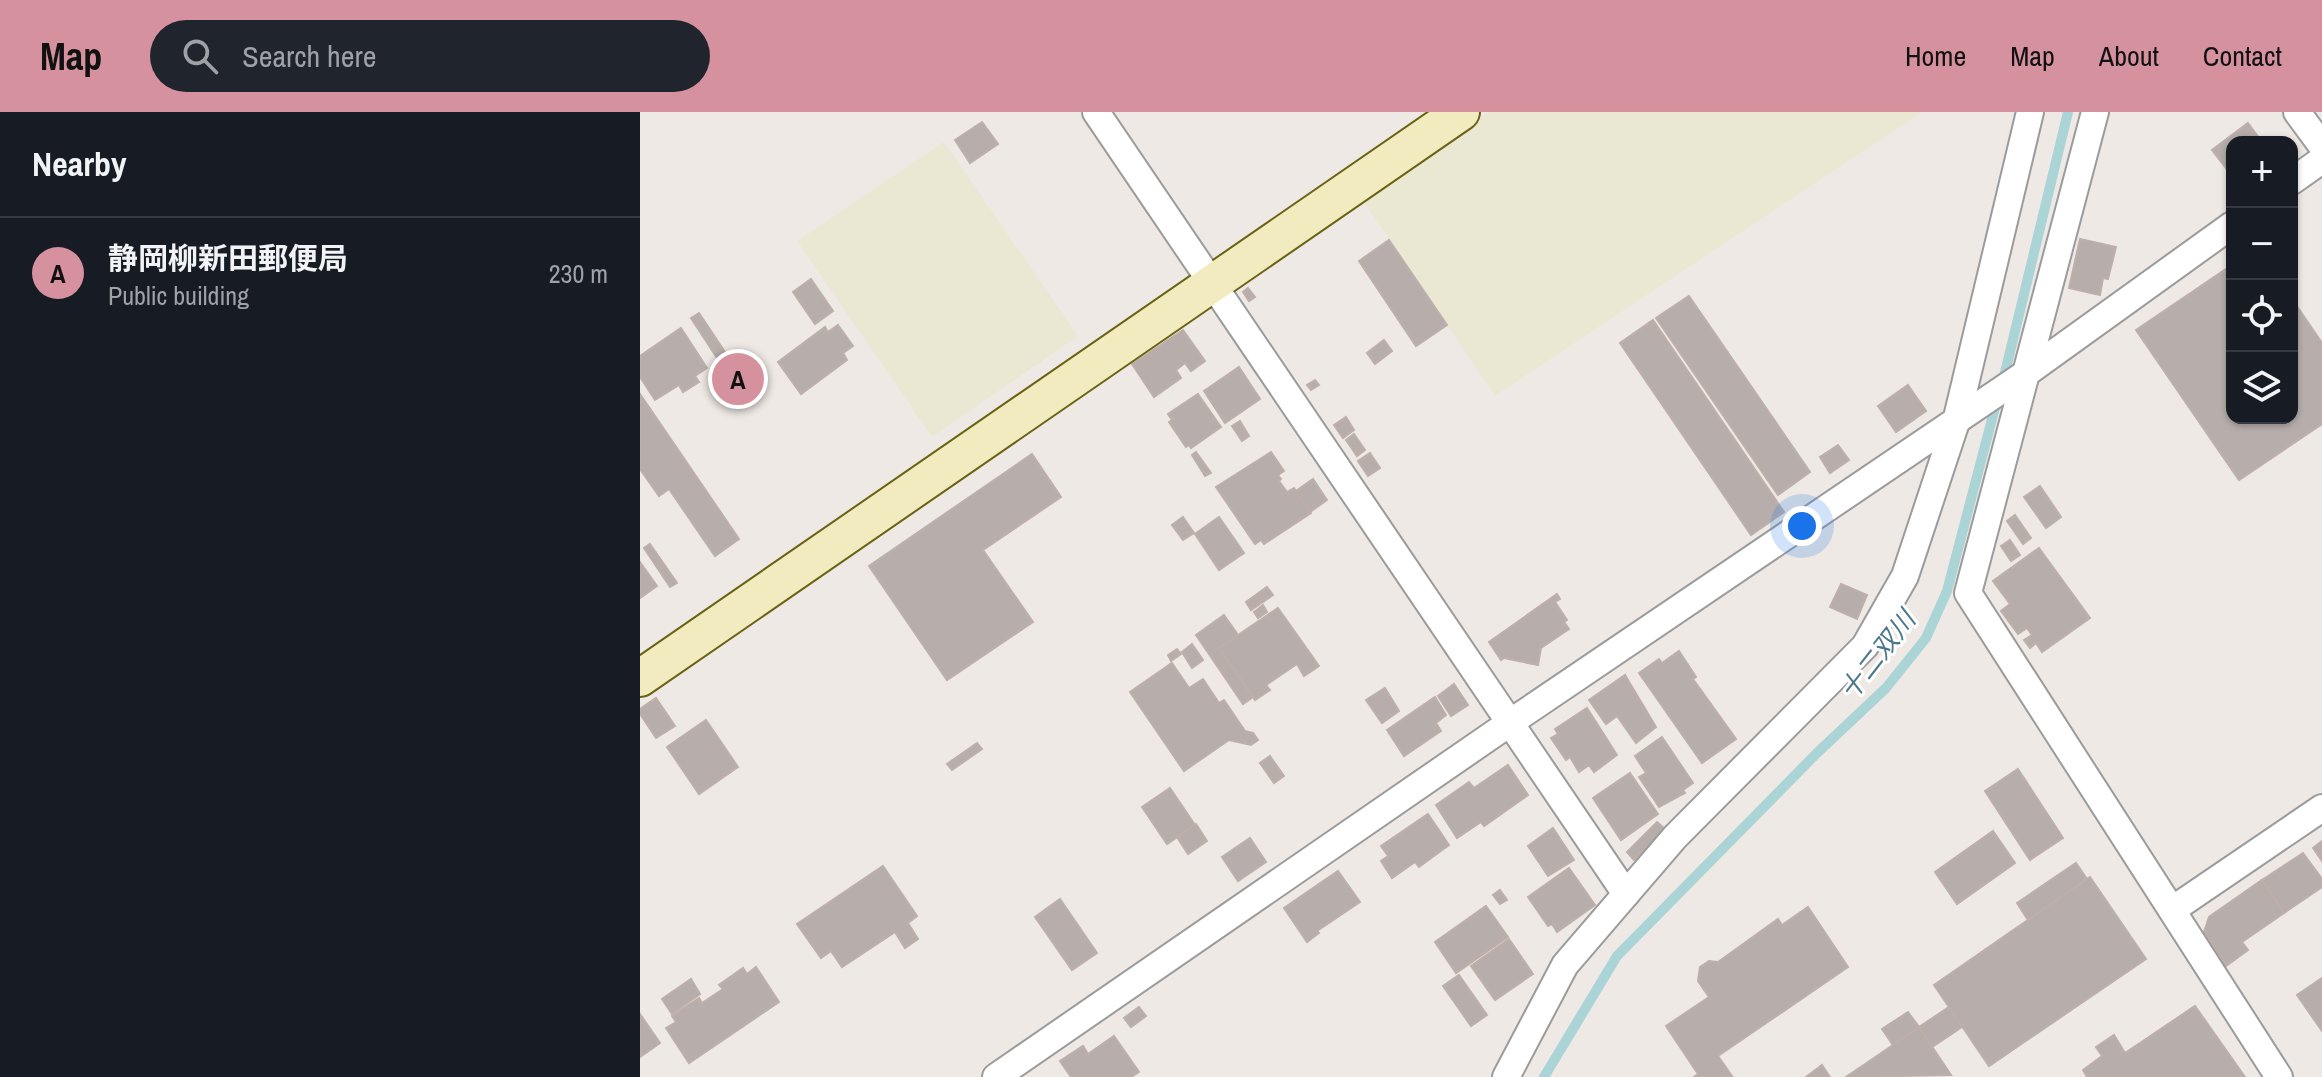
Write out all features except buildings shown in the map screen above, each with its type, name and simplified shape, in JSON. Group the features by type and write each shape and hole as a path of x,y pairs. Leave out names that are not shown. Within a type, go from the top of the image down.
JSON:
{"street":[{"path":"1096,112 1626,894"},
{"path":"640,678 1461,112"},
{"path":"1506,1077 1565,965 1675,837 1865,646 1905,576 1956,422 2030,112"},
{"path":"2095,112 1968,593 2279,1077"},
{"path":"2297,112 2322,146"},
{"path":"2298,177 2322,160"},
{"path":"996,1077 1511,722 1956,422 2226,229"},
{"path":"2172,910 2322,808"}],"shaded area":[{"path":"1488,112 1922,112 1495,396 1362,199"},
{"path":"944,142 1078,336 932,437 797,241"}],"waterway":[{"name":"十二双川","path":"2002,385 2068,112"},
{"name":"十二双川","path":"1544,1077 1617,956 1817,753 1886,688 1926,638 1947,591 1997,400"}],"place":[{"name":"静岡柳新田郵便局","path":"738,379"}]}
